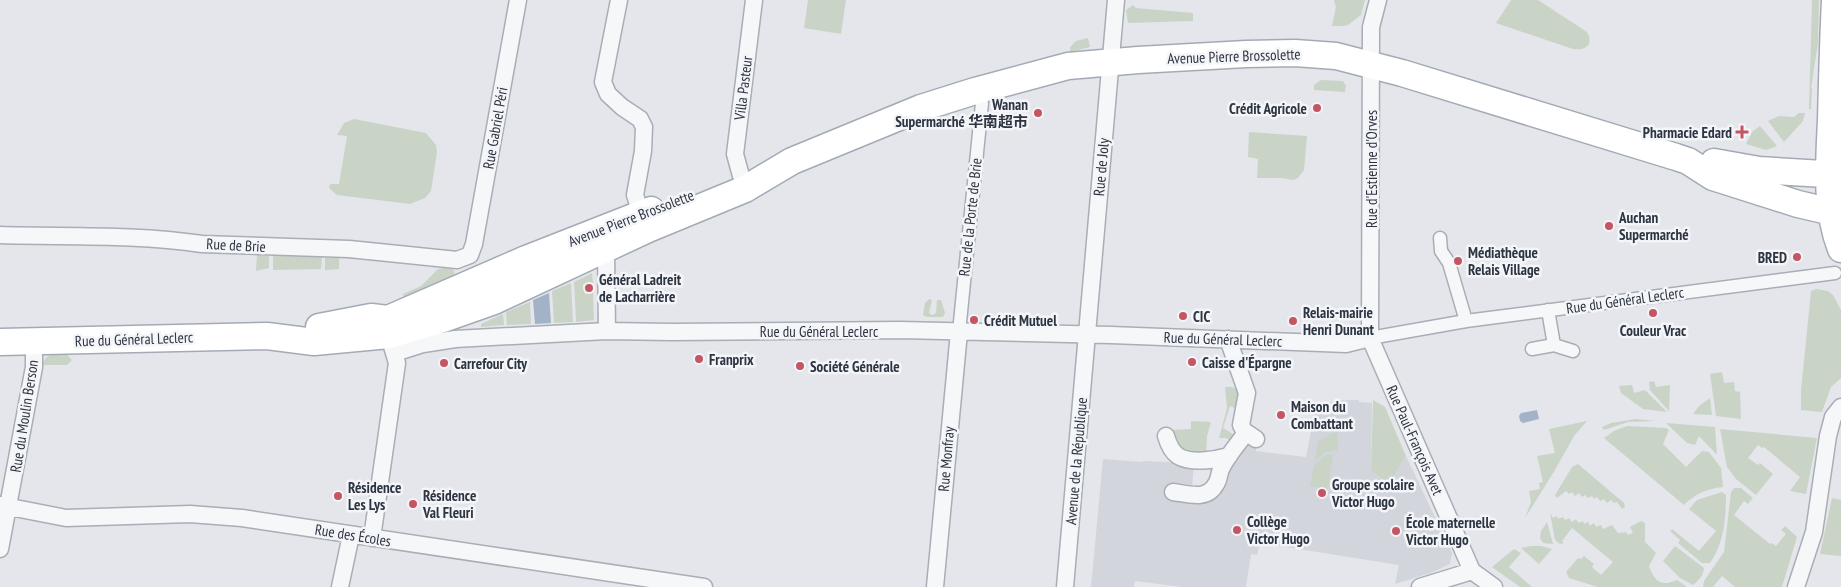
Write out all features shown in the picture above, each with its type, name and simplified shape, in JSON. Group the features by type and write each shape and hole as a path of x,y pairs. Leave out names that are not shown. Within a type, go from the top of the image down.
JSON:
{"main road":[{"path":"1834,0 1835,175 1838,261"},
{"name":"Avenue Pierre Brossolette","path":"482,278 741,176 782,165 921,108 1057,69 1110,62 1295,53 1336,56 1371,64 1688,161 1721,162 1758,170 1835,175"},
{"name":"Avenue Pierre Brossolette","path":"1688,161 1713,177 1798,204 1836,213"},
{"name":"Avenue Pierre Brossolette","path":"494,301 648,229 745,189 782,165"},
{"name":"Rue du Général Leclerc","path":"391,336 482,278"},
{"name":"Rue du Général Leclerc","path":"0,342 267,336 314,342 391,336 494,301"}],"street":[{"name":"Rue Gabriel Péri","path":"470,255 474,244 518,0"},
{"path":"619,0 603,82 608,94 622,107 640,119 644,127 643,151 635,195 641,214"},
{"name":"Villa Pasteur","path":"741,176 735,154 754,0"},
{"name":"Rue de Joly","path":"1087,334 1116,0"},
{"name":"Rue d'Estienne d'Orves","path":"1370,338 1371,27 1378,0"},
{"name":"Rue de la Porte de Brie","path":"959,332 982,103"},
{"name":"Rue de Brie","path":"0,235 180,240 212,244 349,249 457,260 470,255"},
{"path":"1440,238 1441,251 1449,263 1466,321"},
{"path":"606,249 607,331"},
{"path":"470,255 494,301"},
{"name":"Rue du Général Leclerc","path":"391,336 423,344 455,339 607,331 900,330 1087,334 1346,344 1466,321 1548,310 1838,261"},
{"path":"1548,310 1554,345"},
{"name":"Rue Monfray","path":"935,587 959,332"},
{"name":"Avenue de la République","path":"1065,587 1087,334"},
{"path":"372,538 397,363 391,336"},
{"name":"Rue Paul-François Avet","path":"1370,338 1472,571"},
{"path":"1173,492 1198,496 1208,493 1217,483 1221,470 1229,456 1251,436 1241,425 1247,393 1228,339"},
{"name":"Rue du Moulin Berson","path":"0,549 4,506 34,367 34,342"},
{"path":"1532,349 1554,345 1573,351"},
{"path":"1796,587 1814,532 1828,436 1834,417 1841,407"},
{"path":"1166,436 1170,447 1178,456 1212,460 1229,456"},
{"name":"Rue des Écoles","path":"4,506 66,518 190,514 220,516 704,587"},
{"path":"340,587 351,535"},
{"path":"1420,587 1472,571 1494,587"}],"shaded area":[{"name":"Groupe scolaire Victor Hugo","path":"1337,400 1359,400 1359,402 1372,403 1371,471 1389,484 1406,456 1452,553 1450,564 1433,572 1395,584 1399,565 1260,543 1257,555 1251,554 1246,587 1182,587 1135,581 1134,587 1091,587 1103,459 1194,463 1192,489 1171,498 1198,503 1211,497 1220,496 1223,476 1244,445 1256,443 1256,451 1306,457 1316,405 1325,407 1327,402 1337,402"}],"green space":[{"path":"808,0 846,0 841,34 804,28"},
{"path":"1334,0 1365,0 1361,15 1348,25 1332,26 1336,7"},
{"path":"1511,0 1538,0 1587,32 1590,40 1588,46 1582,49 1573,49 1496,23"},
{"path":"1812,0 1819,0 1818,43 1811,88 1811,109 1809,109"},
{"path":"1133,5 1136,8 1193,13 1193,21 1128,23 1126,10"},
{"path":"1088,38 1090,47 1070,52 1070,47 1076,41"},
{"path":"1321,80 1343,81 1346,86 1345,92 1314,90 1314,85"},
{"path":"1799,113 1805,113 1803,121 1784,142 1768,121 1779,116 1794,117"},
{"path":"354,119 426,133 436,145 437,152 431,191 425,198 410,204 337,195 329,188 330,184 339,184 347,136 337,135 344,123"},
{"path":"1760,126 1777,146 1766,150 1746,144 1752,132"},
{"path":"1249,132 1307,136 1304,170 1298,178 1293,180 1257,178 1258,159 1248,157"},
{"path":"257,255 269,256 269,268 256,271"},
{"path":"273,255 322,257 321,269 273,270"},
{"path":"325,258 339,258 339,269 325,270"},
{"path":"438,269 453,269 458,282 404,300 403,294 421,286"},
{"path":"592,273 593,283 583,284 585,294 593,292 594,320 576,322 574,282"},
{"path":"571,283 573,322 554,323 552,291"},
{"path":"1817,289 1828,291 1833,295 1841,310 1841,378 1831,387 1822,412 1801,410 1801,390 1811,291"},
{"path":"929,299 932,300 929,313 932,315 936,313 937,300 941,300 945,313 943,317 927,317 923,315 925,303"},
{"path":"530,302 531,324 507,325 506,312"},
{"path":"503,314 504,325 481,327 481,324"},
{"path":"63,350 72,360 67,365 40,365 48,356"},
{"path":"1722,372 1724,383 1734,382 1735,391 1740,392 1741,419 1716,416 1710,374"},
{"path":"1654,381 1656,387 1670,385 1669,411 1649,389 1649,382"},
{"path":"1632,385 1634,393 1645,390 1667,412 1643,409 1621,393 1619,386"},
{"path":"1225,387 1232,387 1240,391 1237,409 1230,406 1223,428 1233,434 1232,442 1226,438 1219,438 1227,408"},
{"path":"1710,398 1712,415 1693,414 1699,406"},
{"path":"1373,400 1385,407 1406,456 1389,484 1371,471"},
{"path":"1636,419 1655,421 1628,422 1604,430 1602,427 1611,423"},
{"path":"1191,421 1211,422 1207,436 1206,456 1186,453 1179,448 1173,438 1170,430 1191,429"},
{"path":"1587,421 1574,436 1525,518 1531,502 1529,491 1540,489 1539,483 1543,482 1537,456 1555,453 1549,429"},
{"path":"1666,423 1715,427 1717,455 1699,436 1695,445 1687,443"},
{"path":"1627,426 1666,428 1669,430 1663,444 1686,467 1702,451 1709,452 1721,468 1723,487 1702,492 1684,505 1604,438 1614,431"},
{"path":"1720,429 1817,438 1806,494 1790,491 1800,477 1764,447 1762,448 1758,445 1748,458 1758,465 1760,463 1773,474 1756,495 1736,479 1727,467"},
{"path":"1333,433 1338,433 1338,450 1325,452 1315,461 1318,441"},
{"path":"1326,455 1333,455 1328,490 1310,486 1314,465"},
{"path":"1578,464 1624,503 1625,507 1622,509 1617,502 1614,503 1611,500 1607,503 1604,499 1600,501 1597,497 1594,499 1592,496 1588,498 1585,495 1582,497 1579,493 1575,496 1572,492 1569,494 1566,491 1557,498 1555,495 1572,467"},
{"path":"1734,488 1741,488 1753,498 1748,504 1744,501 1734,515 1770,544 1772,543 1776,546 1786,534 1781,530 1785,526 1797,537 1782,587 1735,587 1722,576 1713,587 1703,587 1704,581 1724,552 1731,492"},
{"path":"1722,492 1726,495 1726,504 1725,522 1721,539 1710,563 1702,563 1678,543 1680,540 1670,531 1672,529 1699,551 1716,531 1689,509 1697,500"},
{"path":"1832,498 1841,500 1841,556 1820,554"},
{"path":"1550,513 1553,518 1557,516 1558,519 1563,517 1565,520 1569,518 1572,522 1576,519 1578,523 1583,521 1584,524 1588,522 1590,526 1594,523 1596,527 1601,525 1603,529 1612,525 1618,533 1626,532 1628,535 1633,533 1630,527 1641,521 1645,523 1645,542 1656,553 1649,566 1654,576 1659,582 1667,583 1677,580 1687,587 1598,587 1569,578 1566,572 1578,558 1581,559 1584,556 1594,564 1592,567 1601,575 1613,562 1572,528 1562,541 1564,543 1560,544 1555,540"},
{"path":"1547,522 1553,544 1543,543 1540,538 1541,531"},
{"path":"1531,546 1552,549 1539,564 1521,548"},
{"path":"1675,546 1704,568 1699,580 1693,585 1680,578 1663,561"},
{"path":"1514,549 1521,553 1509,567 1532,587 1520,587 1492,567"}],"water":[{"path":"549,293 551,323 535,324 533,300"},
{"path":"1537,410 1539,419 1523,423 1520,421 1519,416 1521,413"}],"place":[{"name":"Crédit Agricole","path":"1317,108"},
{"name":"Wanan Supermarché 华南超市","path":"1038,113"},
{"name":"Pharmacie Edard","path":"1742,132"},
{"name":"Auchan Supermarché","path":"1609,226"},
{"name":"BRED","path":"1797,257"},
{"name":"Médiathèque Relais Village","path":"1458,261"},
{"name":"Général Ladreit de Lacharrière","path":"589,288"},
{"name":"Couleur Vrac","path":"1653,313"},
{"name":"CIC","path":"1183,316"},
{"name":"Crédit Mutuel","path":"974,320"},
{"name":"Relais-mairie Henri Dunant","path":"1293,321"},
{"name":"Franprix","path":"699,359"},
{"name":"Caisse d'Épargne","path":"1192,362"},
{"name":"Carrefour City","path":"444,363"},
{"name":"Société Générale","path":"800,366"},
{"name":"Maison du Combattant","path":"1281,415"},
{"name":"Groupe scolaire Victor Hugo","path":"1322,493"},
{"name":"Résidence Les Lys","path":"338,496"},
{"name":"Résidence Val Fleuri","path":"413,504"},
{"name":"Collège Victor Hugo","path":"1237,530"},
{"name":"École maternelle Victor Hugo","path":"1396,531"}]}
